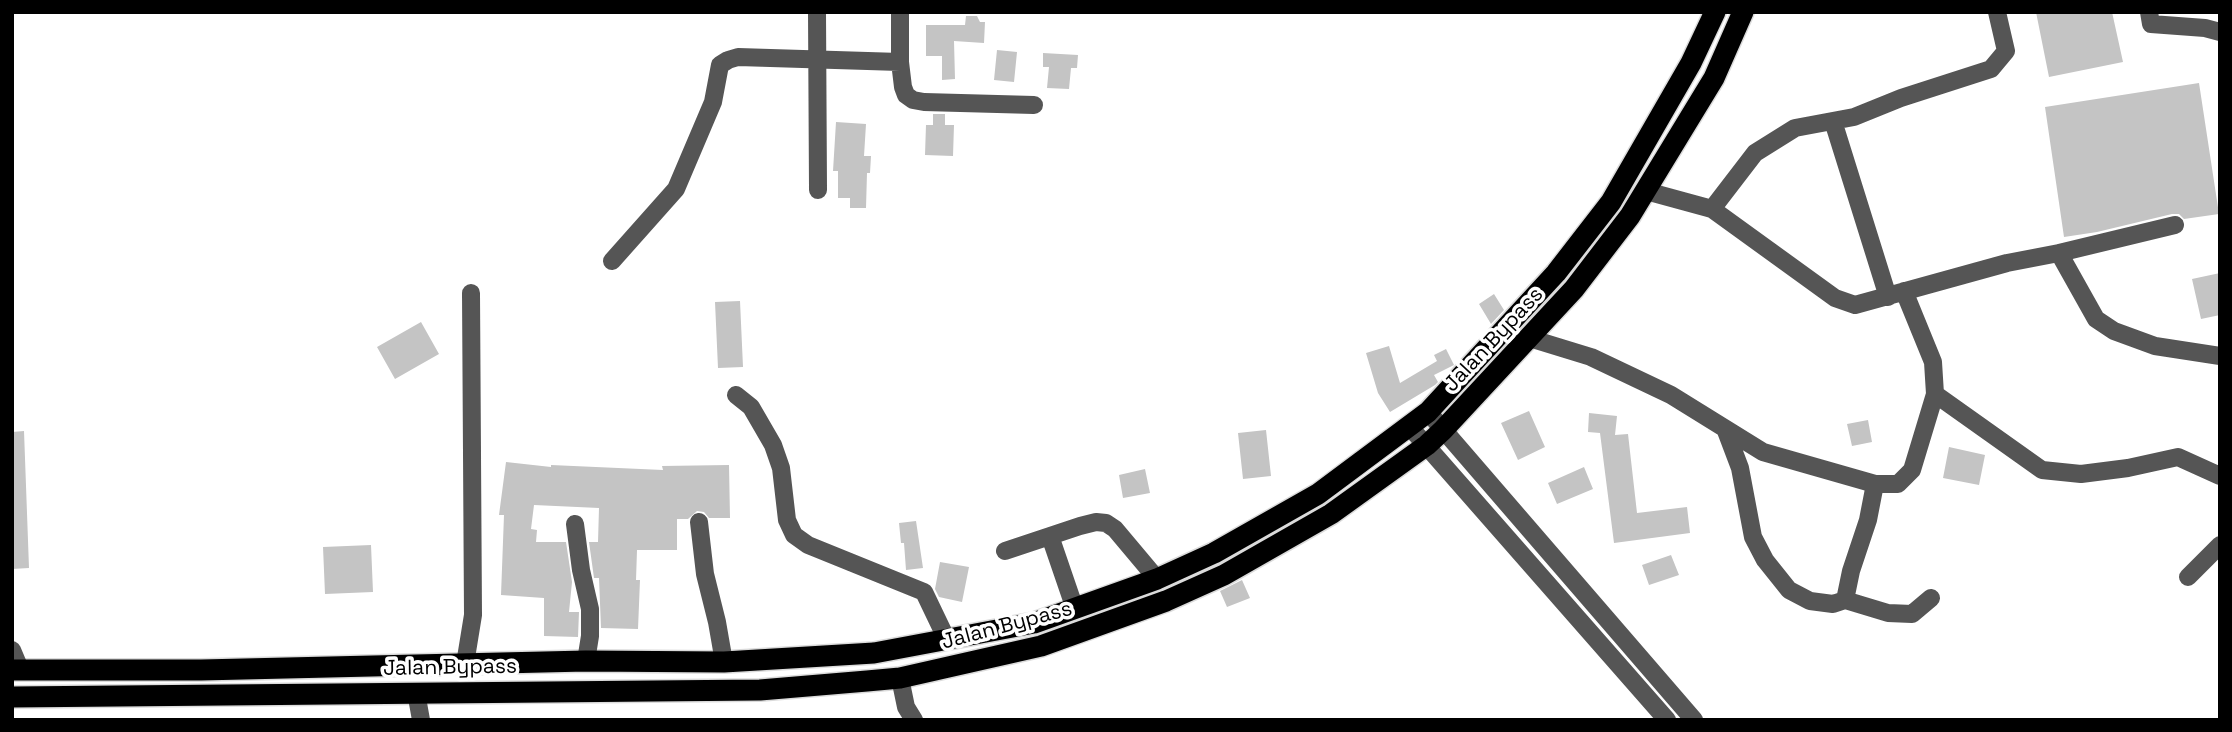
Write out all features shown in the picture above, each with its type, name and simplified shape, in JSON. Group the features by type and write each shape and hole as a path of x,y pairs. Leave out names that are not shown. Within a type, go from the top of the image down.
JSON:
{"highway":[{"name":"Jalan Bypass","path":"15,663 201,670 586,661 724,662 874,653 1034,623 1157,579 1214,553 1318,494 1428,412 1556,273 1611,202 1692,63 1715,12"},
{"name":"Jalan Bypass","path":"12,697 760,690 901,678 1041,646 1166,601 1224,575 1331,514 1427,445 1443,430 1574,289 1630,216 1714,78 1743,12"}],"street":[{"path":"817,12 818,190"},
{"path":"900,12 903,87 906,95 913,100 1034,105"},
{"path":"1712,209 1755,153 1796,128 1854,117 1901,98 1991,69 2006,51 1997,12"},
{"path":"2149,12 2151,24 2205,28 2220,33"},
{"path":"612,261 676,189 713,102 720,65 738,57 900,62"},
{"path":"1529,338 1591,357 1671,395 1763,452 1875,484 1898,484 1912,470 1935,394 1933,362 1896,294 1833,121"},
{"path":"1646,191 1712,209 1835,298 1856,305 2007,263 2175,225"},
{"path":"2059,253 2096,319 2115,331 2155,346 2220,356"},
{"path":"465,664 473,615 471,293"},
{"path":"1935,394 2042,470 2081,474 2128,468 2178,457 2220,476"},
{"path":"736,395 751,407 773,445 781,468 787,520 794,535 808,545 924,592 947,640"},
{"path":"1428,412 1694,720"},
{"path":"1409,426 1667,720"},
{"path":"1726,430 1740,468 1753,537 1765,559 1789,590 1810,601 1833,604 1845,600 1888,613 1912,614 1931,598"},
{"path":"1845,600 1851,571 1868,520 1875,484"},
{"path":"699,522 705,574 718,622 724,662"},
{"path":"1005,551 1096,522 1106,523 1115,529 1157,579"},
{"path":"575,524 581,570 590,608 590,636 586,661"},
{"path":"1050,536 1075,609"},
{"path":"2188,577 2220,545"},
{"path":"901,678 906,708 914,720"},
{"path":"416,692 421,720"}],"building":[{"path":"2036,12 2112,12 2123,62 2049,77"},
{"path":"966,16 977,16 980,22 985,22 984,43 954,41 955,79 942,80 942,56 926,56 926,25 965,25"},
{"path":"997,50 1017,52 1014,82 994,80"},
{"path":"1043,53 1078,55 1077,68 1071,68 1069,89 1047,88 1049,67 1043,67"},
{"path":"2199,83 2219,214 2184,219 2179,214 2172,214 2064,237 2045,107"},
{"path":"933,114 945,114 945,125 954,125 953,156 925,155 926,125 933,125"},
{"path":"836,122 866,124 864,156 871,156 870,173 867,173 866,208 850,208 850,198 838,198 838,171 833,171"},
{"path":"2220,273 2220,315 2201,319 2192,279"},
{"path":"1494,294 1504,310 1491,324 1479,304"},
{"path":"740,301 743,367 718,368 715,302"},
{"path":"421,322 439,354 395,379 377,347"},
{"path":"1389,346 1400,383 1437,361 1434,355 1446,349 1454,365 1434,375 1438,382 1435,385 1390,412 1378,393 1366,353"},
{"path":"1529,411 1545,447 1518,460 1501,423"},
{"path":"1589,413 1617,416 1615,435 1628,434 1637,513 1687,507 1690,533 1614,543 1600,433 1588,432"},
{"path":"1868,420 1872,442 1852,446 1847,424"},
{"path":"1266,430 1271,476 1243,479 1238,433"},
{"path":"24,431 29,568 12,569 12,432"},
{"path":"1949,447 1985,455 1979,485 1943,478"},
{"path":"506,462 551,467 663,470 662,466 729,465 730,518 709,518 704,512 697,511 688,519 677,519 677,550 637,550 636,580 640,580 638,629 601,628 599,578 594,578 589,542 598,542 599,508 534,505 531,529 537,530 536,542 566,542 572,582 569,612 579,612 578,637 544,636 544,598 501,595 504,515 499,515"},
{"path":"1584,467 1593,489 1557,504 1548,483"},
{"path":"1145,469 1150,493 1123,498 1119,475"},
{"path":"916,521 923,568 906,570 899,523"},
{"path":"371,545 373,592 325,594 323,547"},
{"path":"1671,555 1679,575 1649,585 1642,565"},
{"path":"940,562 969,567 962,602 939,597 935,589"},
{"path":"1242,580 1250,598 1227,607 1220,591"}]}
